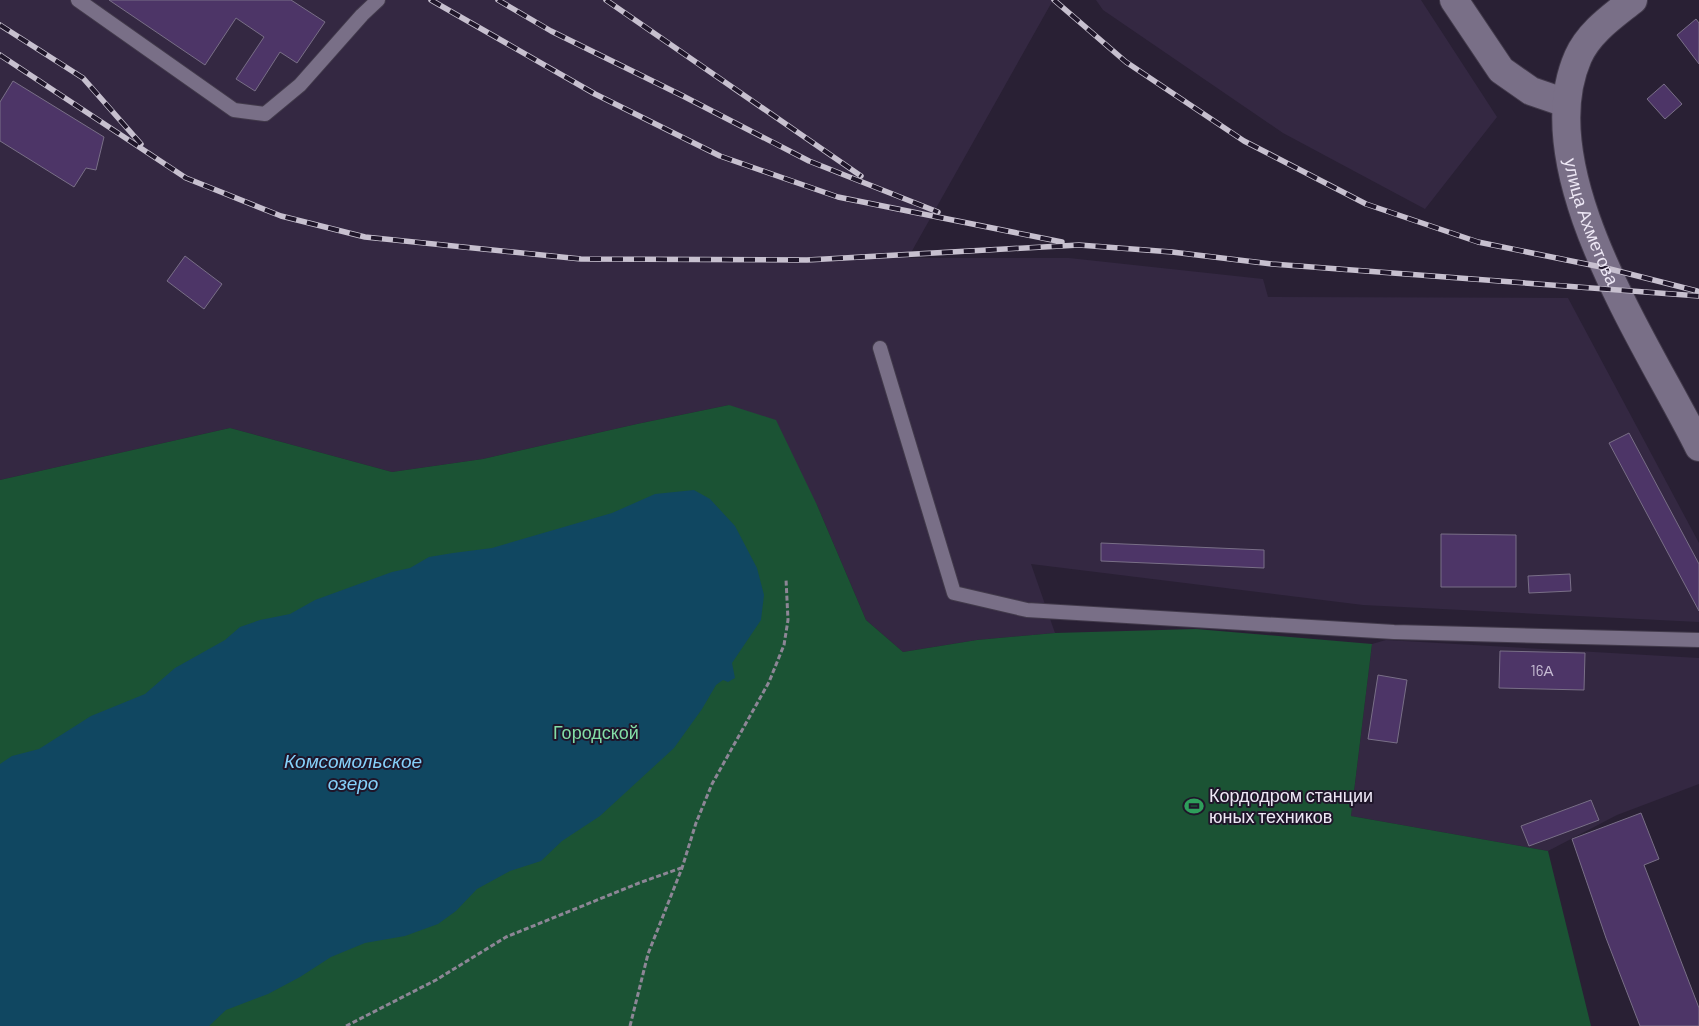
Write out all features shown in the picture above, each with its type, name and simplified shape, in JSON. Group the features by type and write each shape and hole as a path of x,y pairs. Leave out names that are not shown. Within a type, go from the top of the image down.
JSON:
{"main road":[{"path":"1454,0 1501,70 1531,91 1566,103"},
{"name":"улица Ахметова","path":"1633,0 1605,21 1578,56 1569,82 1565,127 1569,153 1591,235 1616,290 1699,447"}],"lane":[{"path":"78,0 234,110 265,114 300,85 362,14 378,0"},
{"path":"880,348 954,593 1027,610 1394,632 1699,640"}],"path":[{"path":"630,1026 648,954 682,868 696,823 712,784 769,682 784,645 788,620 786,579"},
{"path":"346,1026 436,980 506,937 639,883 682,868"}],"shaded area":[{"path":"0,0 1053,0 908,258 1069,258 1263,279 1268,297 1568,298 1699,543 1699,622 1363,605 1031,564 1055,633 977,640 903,652 866,620 817,505 729,405 483,459 392,472 230,428 0,480"},
{"path":"1096,0 1421,0 1497,117 1425,209 1283,133 1103,10"},
{"path":"1386,640 1699,658 1699,784 1617,815 1548,851 1351,816 1372,644"}],"green space":[{"name":"Городской","path":"729,405 776,420 817,505 866,620 903,652 977,640 1055,633 1196,629 1372,644 1351,816 1548,851 1591,1026 0,1026 0,480 230,428 392,472 483,459"}],"water":[{"name":"Комсомольское озеро","path":"694,490 710,499 735,526 757,568 764,595 761,620 732,663 735,678 728,682 723,680 716,685 702,709 674,748 600,816 562,841 541,861 510,871 477,889 456,911 438,924 405,936 365,943 331,957 300,977 268,994 226,1010 209,1026 0,1026 0,764 12,756 39,749 91,716 145,694 175,668 225,640 240,627 260,620 290,614 315,600 392,572 410,568 429,557 492,548 612,513 655,494"}],"building":[{"path":"109,0 291,0 325,22 297,63 280,52 255,91 236,79 264,37 236,18 205,65"},
{"path":"1696,19 1699,23 1699,64 1677,35"},
{"path":"13,81 104,137 96,170 86,168 74,187 0,141 0,102"},
{"path":"1664,84 1682,104 1665,119 1647,99"},
{"path":"185,256 222,284 204,309 167,281"},
{"path":"1629,433 1699,564 1699,611 1609,443"},
{"path":"1441,534 1516,535 1516,587 1441,587"},
{"path":"1101,543 1264,550 1264,568 1101,561"},
{"path":"1570,574 1571,591 1529,593 1528,576"},
{"path":"1500,651 1585,653 1584,690 1499,688"},
{"path":"1378,675 1407,680 1397,743 1368,739"},
{"path":"1591,800 1599,820 1529,846 1521,826"},
{"path":"1641,813 1659,859 1644,865 1699,1008 1699,1026 1640,1026 1606,938 1572,839"}],"railway":[{"path":"431,0 595,94 720,156 838,197 1062,242"},
{"path":"498,0 551,31 809,161 938,212"},
{"path":"606,0 861,176"},
{"path":"1054,0 1126,62 1244,141 1366,204 1478,242 1606,268 1697,291"},
{"path":"0,25 83,78 141,144"},
{"path":"0,55 186,178 281,216 365,237 581,259 807,260 1079,245 1172,252 1272,264 1699,296"}],"place":[{"name":"Кордодром станции юных техников","path":"1194,806"}]}
